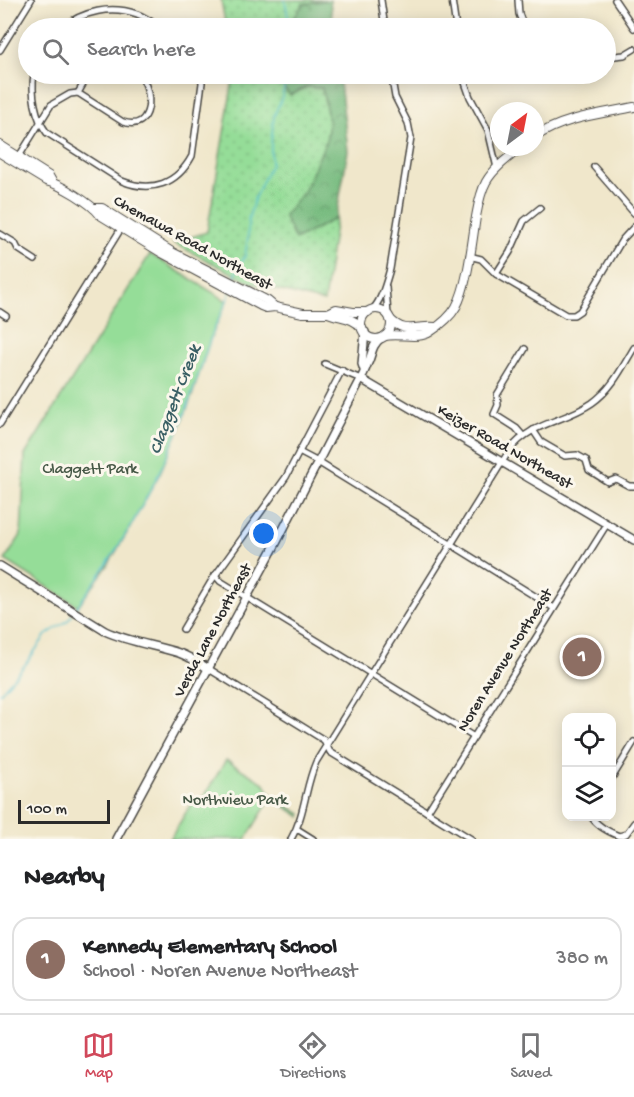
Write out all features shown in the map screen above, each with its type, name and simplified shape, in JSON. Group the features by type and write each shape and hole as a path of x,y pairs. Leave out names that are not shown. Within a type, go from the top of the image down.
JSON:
{"main road":[{"path":"544,131 569,120 634,107"},
{"name":"Chemawa Road Northeast","path":"1,149 46,181 94,208 102,208 123,226 162,253 223,282 255,299 266,308 303,313 328,313 352,319 363,330"},
{"path":"435,327 406,328 397,325 381,310 370,311 362,319 363,330 372,338 431,332 446,320 456,307 461,295 481,193 487,180 511,156"},
{"name":"Chemawa Road Northeast","path":"328,313 336,309 353,312 370,311"},
{"path":"383,337 390,328 389,317"}],"street":[{"path":"20,18 31,0"},
{"path":"381,0 384,18"},
{"path":"452,0 455,18"},
{"path":"518,0 521,18"},
{"path":"615,0 634,28"},
{"path":"78,18 85,14 113,9 138,14 145,18"},
{"path":"0,50 18,21"},
{"path":"616,56 624,55 634,49"},
{"path":"33,84 40,122 47,133 122,181 142,186 160,184 177,176 192,156 200,84"},
{"path":"78,93 83,84"},
{"path":"17,159 49,107 54,103 70,94 78,93 123,122 137,122 147,112 149,101 146,84"},
{"path":"370,311 378,304 385,286 411,138 408,123 393,84"},
{"path":"465,84 488,130 497,168"},
{"path":"594,167 634,213"},
{"path":"496,274 510,252 524,221 540,208"},
{"path":"0,424 123,226"},
{"path":"469,256 485,261 496,274 566,315 574,315 580,311 622,240 634,227"},
{"path":"0,234 35,260"},
{"path":"385,286 389,317"},
{"name":"Verda Lane Northeast","path":"363,330 362,364 364,370"},
{"name":"Verda Lane Northeast","path":"118,838 361,380 374,346 383,337"},
{"path":"291,839 297,829 312,771 514,444 533,430 581,409 600,396 613,383 634,348"},
{"path":"523,436 516,428 494,414 498,405 497,395 525,349"},
{"path":"325,364 361,380"},
{"path":"183,629 215,575 286,477 342,370"},
{"name":"Keizer Road Northeast","path":"361,380 634,540"},
{"path":"533,430 541,442 565,456 577,455 586,460 589,470 608,482 616,479 629,486 634,486"},
{"path":"299,452 554,608"},
{"name":"Noren Avenue Northeast","path":"427,812 607,524"},
{"path":"0,566 89,622 118,637 186,656 209,669 324,740 330,752 471,839"},
{"path":"215,575 220,581 474,737"},
{"path":"616,771 634,742"},
{"path":"594,821 623,837 634,824"},
{"path":"297,829 313,839"}],"green space":[{"path":"221,0 326,0 303,4 294,18 224,18"},
{"path":"330,0 332,18 294,18 303,4"},
{"path":"232,84 281,84 290,95 307,87 322,88 329,123 326,141 305,190 284,216 295,240 336,218 324,302 251,283 173,243 207,232"},
{"path":"281,84 340,84 348,151 336,218 295,240 284,216 305,190 326,141 329,123 322,88 307,87 290,95"},
{"name":"Claggett Park","path":"150,254 227,301 210,340 180,427 160,473 108,565 78,606 5,560 21,535 25,455"},
{"name":"Northview Park","path":"226,760 264,783 272,796 301,814 301,817 271,798 246,839 170,839 194,799 200,803"}],"waterway":[{"name":"Claggett Creek","path":"285,0 288,18"},
{"name":"Claggett Creek","path":"234,280 245,256 248,220 255,197 271,164 274,116 285,84"},
{"name":"Claggett Creek","path":"76,608 121,543 159,474 230,293"},
{"name":"Claggett Creek","path":"0,693 25,665 46,635 72,615"}],"place":[{"name":"Kennedy Elementary School","path":"582,657"}]}
